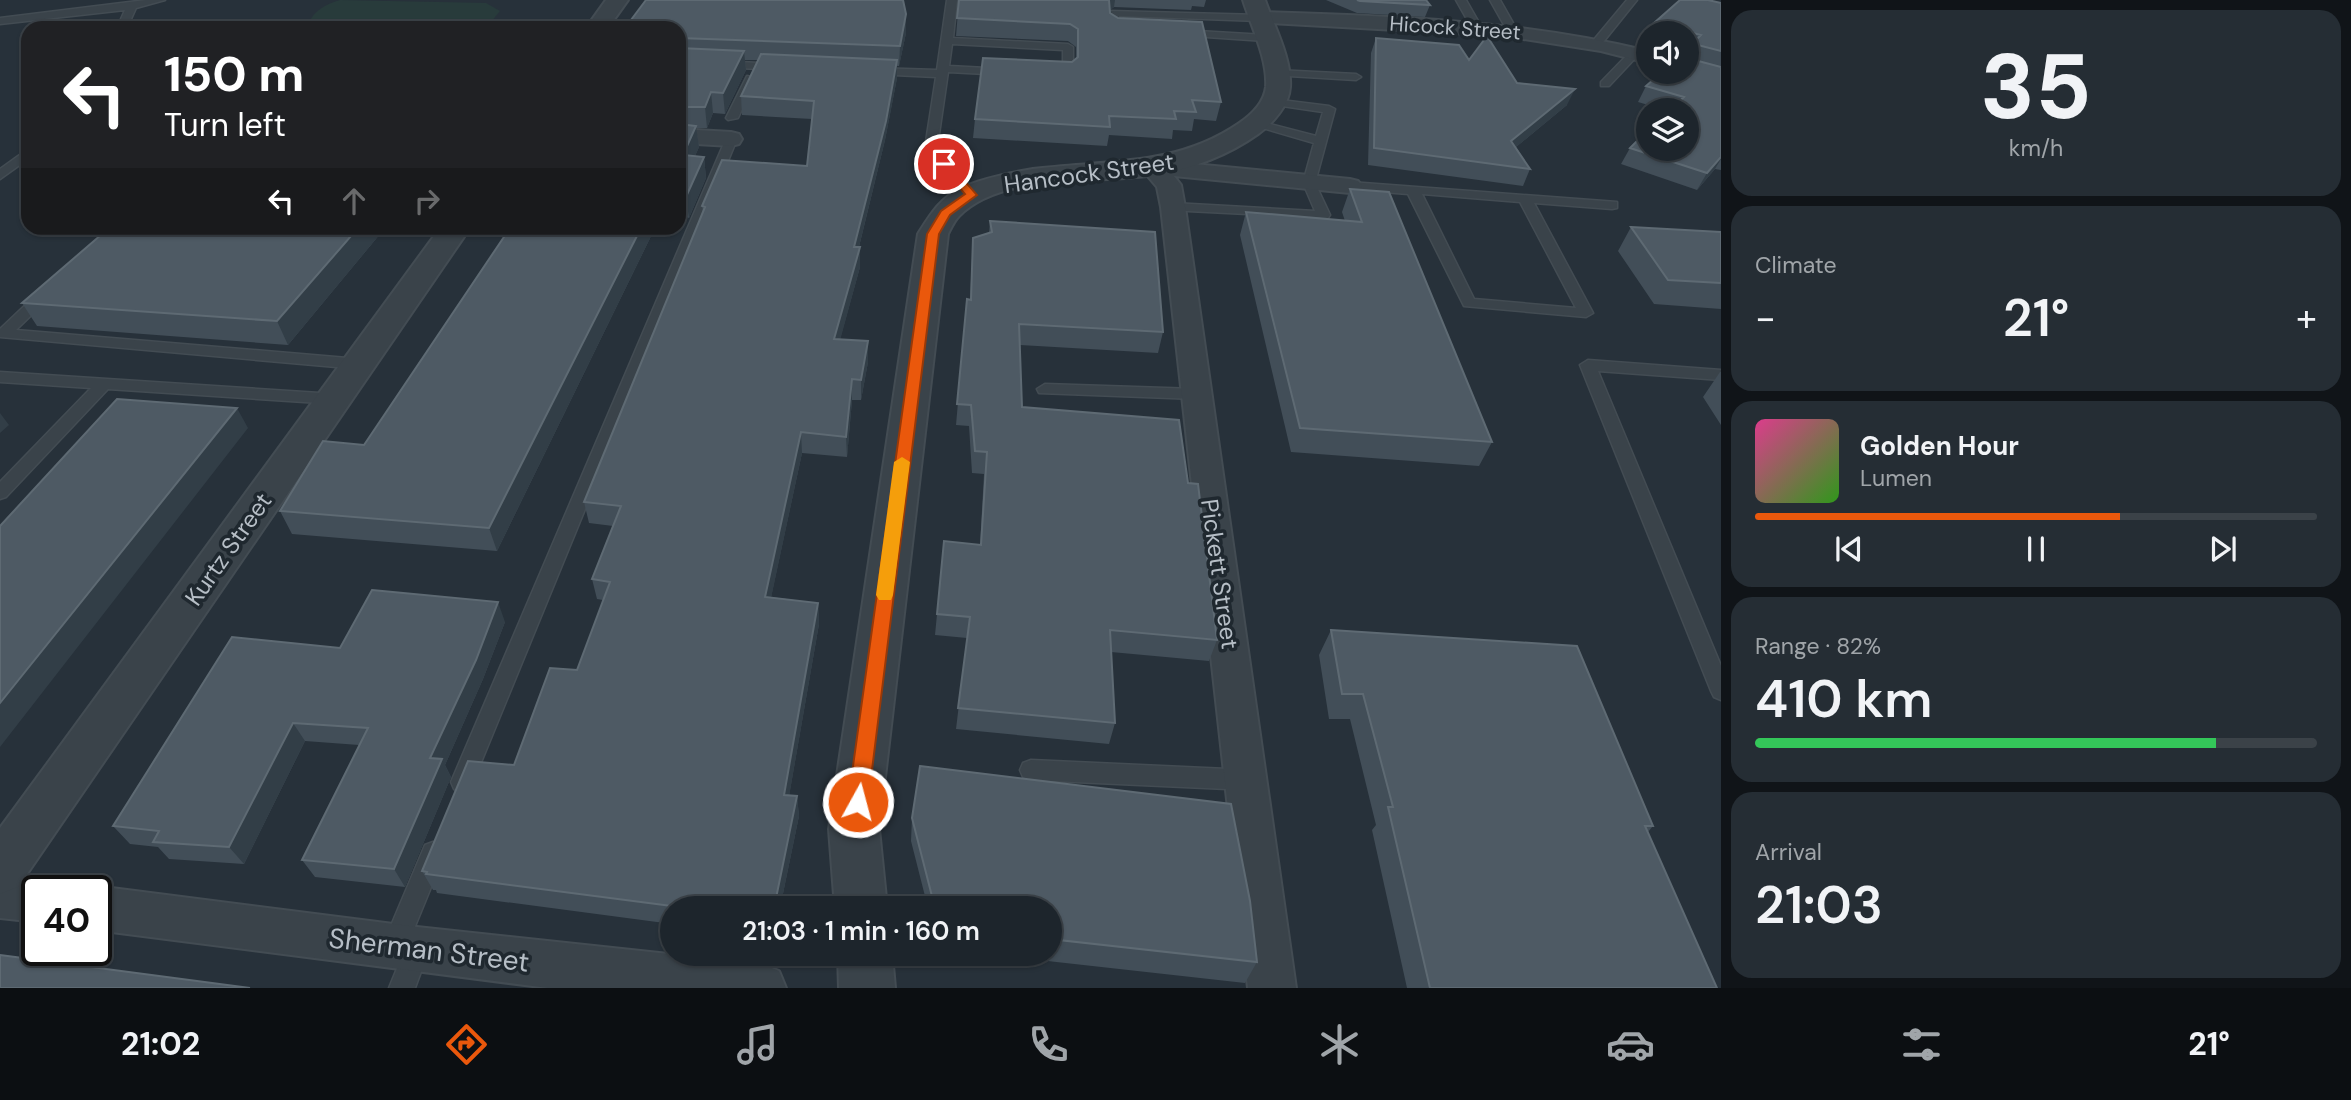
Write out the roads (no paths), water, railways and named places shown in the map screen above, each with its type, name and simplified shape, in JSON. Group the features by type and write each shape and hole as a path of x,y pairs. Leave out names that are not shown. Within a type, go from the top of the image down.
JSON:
{"street":[{"path":"602,21 617,0"},
{"path":"1260,19 1268,100"},
{"name":"Hicock Street","path":"1260,19 1512,30 1636,54"},
{"name":"Hancock Street","path":"860,896 854,829 933,234 945,213 972,195 1025,179 1152,167 1199,155 1228,142 1268,100"},
{"path":"686,135 731,129"},
{"path":"1152,167 1350,186"},
{"name":"Pickett Street","path":"1152,167 1170,185 1249,780 1272,988"},
{"name":"Kurtz Street","path":"0,870 450,235"},
{"path":"0,896 21,898"},
{"name":"Sherman Street","path":"112,911 404,962 762,988"},
{"path":"865,966 867,988"}],"lane":[{"path":"0,21 132,6 160,0"},
{"path":"952,0 931,149 972,195"},
{"path":"1461,0 1477,28"},
{"path":"1495,0 1512,30"},
{"path":"1597,44 1632,0"},
{"path":"125,21 132,6"},
{"path":"0,10 16,19"},
{"path":"1128,31 1115,30 1114,13 1260,19"},
{"path":"1170,33 1260,19"},
{"path":"947,41 1068,47 1068,75 1040,74"},
{"path":"1605,84 1636,60"},
{"path":"686,62 797,67"},
{"path":"458,793 757,66"},
{"path":"863,70 1013,72"},
{"path":"1268,100 1356,77"},
{"path":"1173,207 1323,215 1309,183 1329,109 1268,100"},
{"path":"1268,100 1320,141"},
{"path":"0,175 21,158"},
{"path":"1350,186 1612,205"},
{"path":"1413,190 1469,303 1586,313 1525,198"},
{"path":"54,285 4,333 359,364"},
{"path":"1721,375 1588,365 1721,691"},
{"path":"0,377 335,399"},
{"path":"0,494 103,385"},
{"path":"1045,389 1196,394"},
{"path":"1031,770 1249,780"},
{"path":"404,962 442,832"}]}
